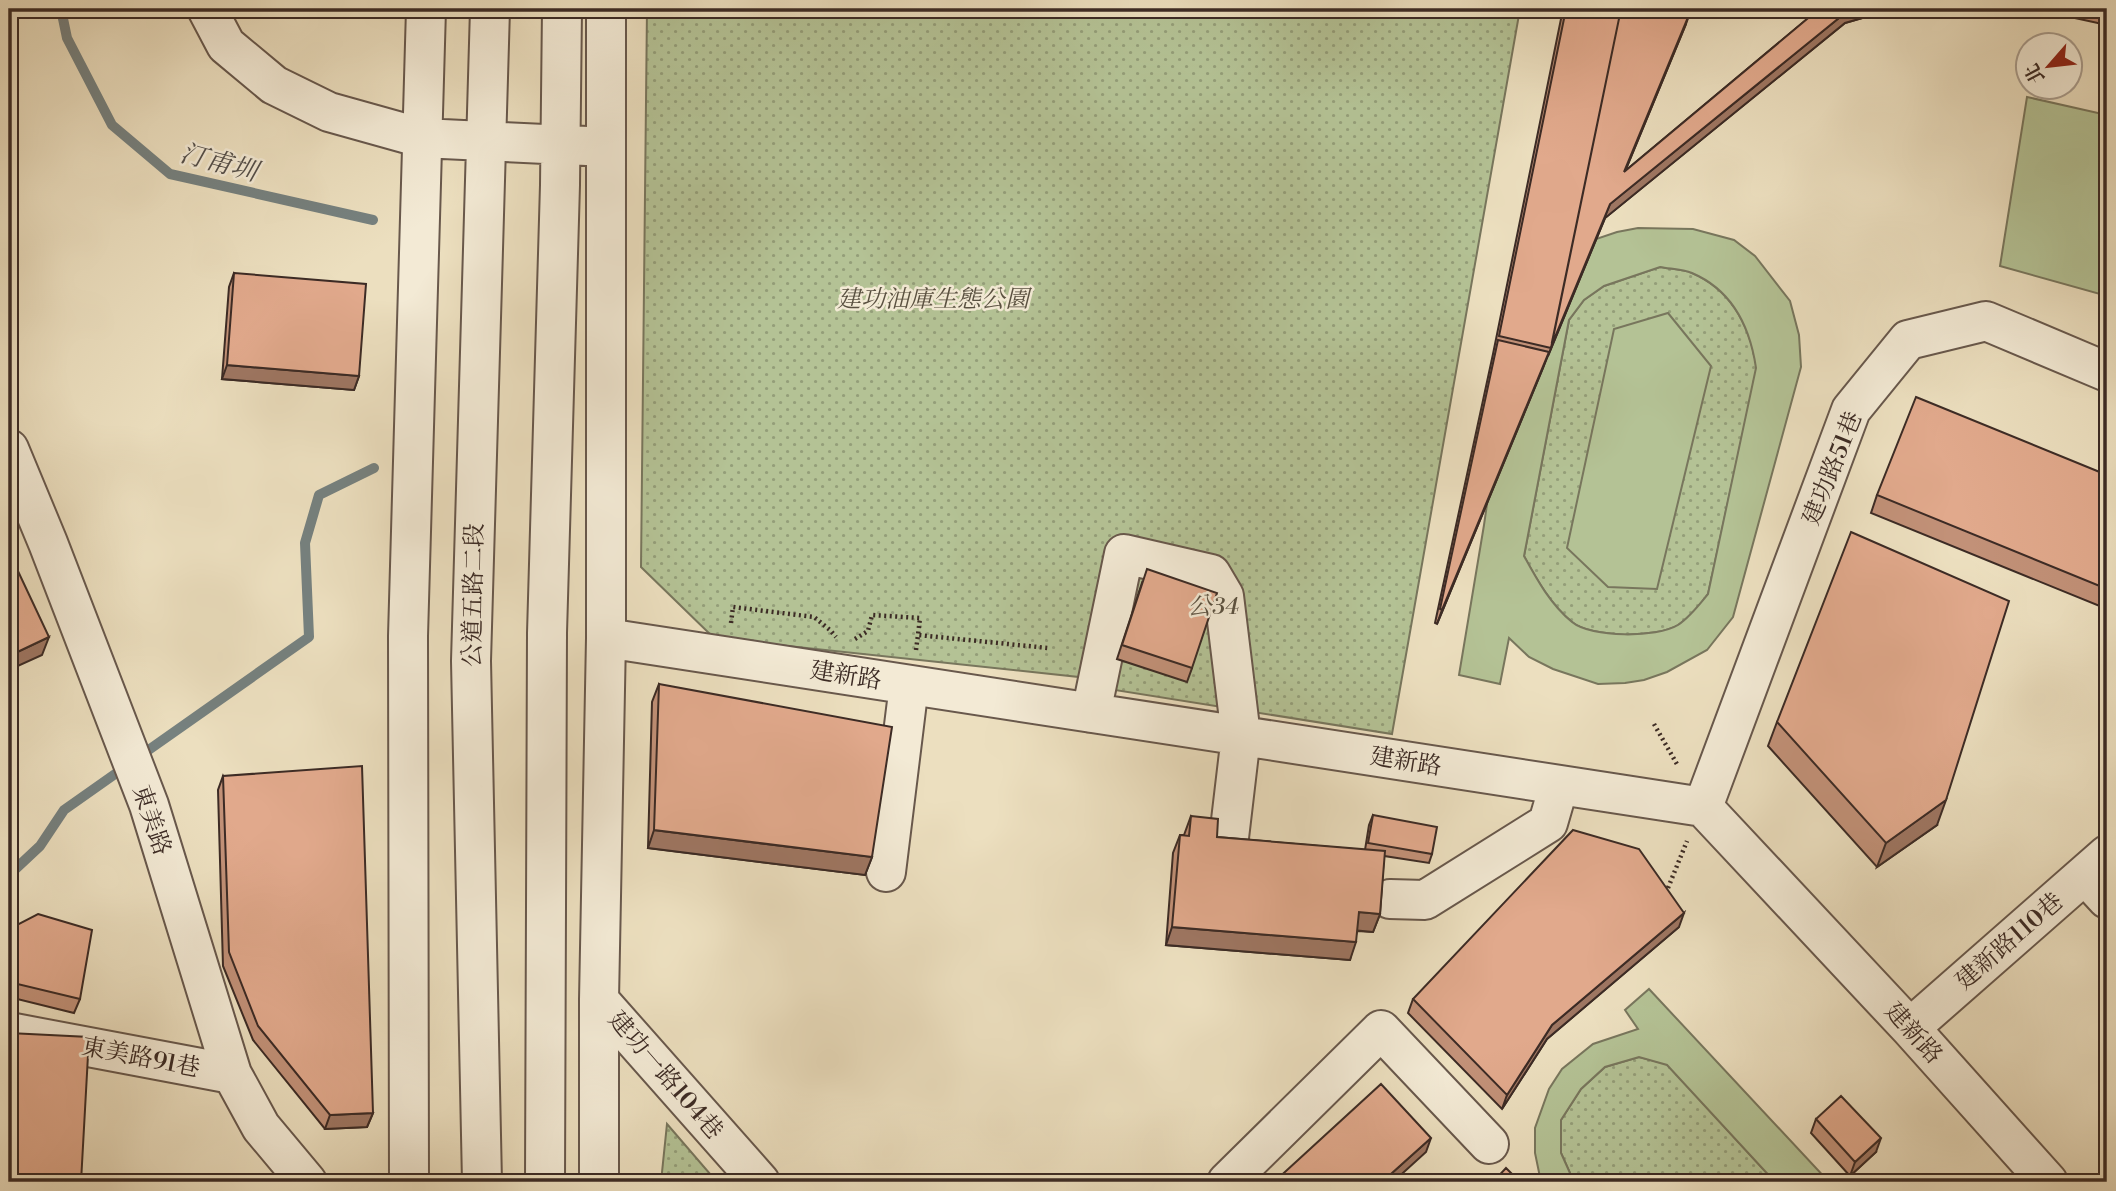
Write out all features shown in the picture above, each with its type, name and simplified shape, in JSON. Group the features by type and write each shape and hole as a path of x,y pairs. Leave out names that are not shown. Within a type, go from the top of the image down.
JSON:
{"street":[{"path":"206,9 226,45 274,85 329,112 422,138 607,147"},
{"path":"409,1182 408,636 426,9"},
{"name":"公道五路二段","path":"482,1182 471,660 490,9"},
{"path":"545,1182 547,633 561,145 562,9"},
{"path":"599,1182 599,1000 606,638 606,9"},
{"name":"建功路51巷","path":"1703,807 1852,410 1908,340 1986,321 2107,372"},
{"name":"東美路","path":"9,449 149,806 232,1074 261,1127 307,1182"},
{"path":"1091,713 1125,554 1210,574 1224,596 1241,736 1228,846"},
{"name":"建新路","path":"606,638 912,671 1091,713 1703,807 1910,1028 2048,1182"},
{"path":"886,872 912,671"},
{"path":"1390,899 1425,900 1548,823 1559,785"},
{"name":"建新路110巷","path":"1910,1028 2100,876"},
{"name":"建功一路104巷","path":"599,1000 760,1182"},
{"path":"1227,1182 1381,1030 1489,1144"},
{"name":"東美路91巷","path":"9,1032 232,1074"}],"path":[{"path":"731,629 733,607 814,617 830,630 842,647"},
{"path":"851,642 867,631 872,615 920,618 912,671"},
{"path":"918,635 1048,648"},
{"path":"1668,888 1703,807"}],"green space":[{"name":"建功油庫生態公園","path":"647,9 1520,9 1392,734 1096,687 1097,679 714,638 641,567"},
{"path":"2026,102 2049,102 2107,115 2107,296 2000,266"},
{"path":"1638,228 1693,229 1734,240 1755,256 1790,301 1799,335 1801,367 1733,617 1707,650 1667,672 1644,680 1598,684 1553,669 1529,657 1509,638 1500,684 1459,675 1514,317 1590,241","holes":["1660,267 1692,273 1718,289 1744,324 1756,368 1708,594 1694,611 1678,625 1668,629 1640,634 1594,631 1572,622 1557,608 1524,556 1569,320 1584,300 1604,286"]},
{"path":"1660,267 1692,273 1718,289 1744,324 1757,368 1708,594 1678,625 1668,629 1640,634 1594,631 1572,622 1557,608 1524,556 1569,320 1584,300 1604,286"},
{"path":"1668,313 1711,366 1657,589 1608,587 1567,548 1614,329"},
{"path":"1649,989 1829,1182 1775,1182 1667,1065 1639,1057 1605,1067 1581,1089 1561,1120 1561,1153 1574,1182 1541,1182 1535,1153 1535,1128 1549,1089 1562,1069 1593,1044 1638,1029 1625,1010"},
{"path":"1639,1057 1667,1064 1775,1182 1574,1182 1561,1153 1561,1120 1581,1089 1605,1067"},
{"path":"667,1124 717,1182 661,1182"}],"building":[{"path":"1566,9 1621,9 1551,348 1499,336"},
{"path":"1621,9 1691,10 1624,172 1819,9 1850,9 1610,204 1552,342"},
{"path":"234,273 366,284 359,376 227,365"},
{"path":"1498,340 1549,352 1442,610 1440,609"},
{"path":"1916,397 2107,475 2107,589 1877,495"},
{"path":"1851,532 2009,601 1946,800 1886,843 1777,722"},
{"path":"9,552 49,637 9,656"},
{"path":"1147,569 1217,593 1192,668 1122,645"},
{"path":"659,684 892,727 872,857 654,830"},
{"path":"362,766 373,1113 330,1115 258,1026 229,952 223,776"},
{"path":"1373,815 1437,827 1432,854 1368,843"},
{"path":"1191,816 1218,819 1217,837 1385,851 1380,914 1359,912 1356,942 1172,927 1180,835 1189,836"},
{"path":"1573,830 1639,849 1684,913 1552,1025 1507,1095 1413,999"},
{"path":"38,914 92,930 80,999 9,982 9,929"},
{"path":"9,1033 89,1037 81,1182 9,1182"},
{"path":"1381,1084 1431,1138 1382,1182 1274,1182"},
{"path":"1841,1096 1881,1138 1855,1162 1816,1119"},
{"path":"1506,1168 1520,1182 1493,1182"},
{"path":"128,1174 274,1179 274,1182 128,1182"}],"waterway":[{"name":"汀甫圳","path":"61,9 67,38 112,125 170,174 373,220"},
{"path":"140,756 309,637 305,543 319,495 374,468"},
{"path":"9,875 40,846 64,810 125,767"}],"park label":[{"name":"公34","path":"1213,606"}]}
